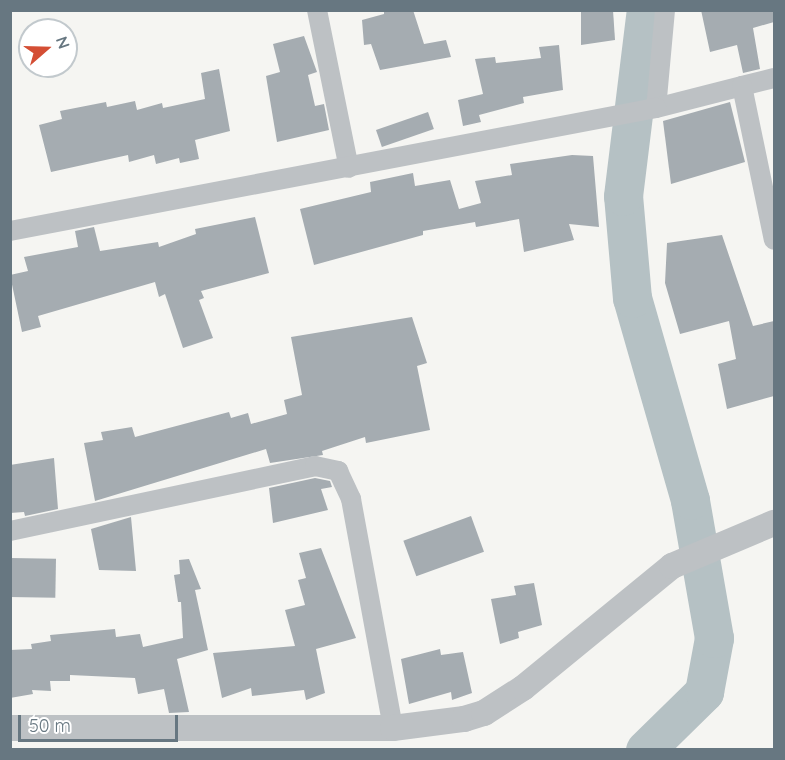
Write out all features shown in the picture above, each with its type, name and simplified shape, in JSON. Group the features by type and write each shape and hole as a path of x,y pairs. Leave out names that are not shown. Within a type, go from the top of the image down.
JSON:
{"street":[{"path":"317,10 349,168"},
{"path":"652,109 665,10"},
{"path":"10,231 624,115 774,78"},
{"path":"742,86 774,240"},
{"path":"10,531 315,466 338,471 351,499 393,728"},
{"path":"10,728 393,728 484,713 523,688 672,566 774,523"}],"building":[{"path":"384,10 413,10 424,44 446,40 451,57 380,70 371,44 364,45 362,20 384,14"},
{"path":"581,10 613,10 615,40 581,45"},
{"path":"701,10 774,10 774,22 753,28 760,69 743,73 737,45 710,52"},
{"path":"304,36 317,72 308,75 315,106 324,104 329,130 277,142 266,76 280,72 273,44"},
{"path":"559,45 563,90 523,97 524,103 479,115 481,122 463,126 458,100 483,94 475,59 495,57 496,63 541,58 539,47"},
{"path":"219,69 230,131 195,140 199,159 180,163 179,158 156,164 154,155 129,162 128,155 51,172 39,125 62,119 60,111 106,102 107,107 135,101 137,110 162,103 163,108 205,99 201,73"},
{"path":"730,102 745,162 671,184 663,121"},
{"path":"428,112 434,129 382,147 376,130"},
{"path":"572,155 593,156 599,227 569,224 574,240 524,252 519,219 476,227 475,222 423,231 423,235 314,265 300,209 371,192 370,182 413,173 415,186 450,180 459,209 481,203 475,181 512,175 510,164"},
{"path":"255,217 269,273 201,291 204,298 199,300 213,338 183,348 165,294 159,297 155,282 38,316 41,327 22,332 10,275 28,271 24,257 78,247 75,231 94,227 100,251 158,242 159,247 196,234 195,229"},
{"path":"722,235 753,326 774,321 774,396 727,409 718,364 736,359 729,321 680,334 665,283 667,243"},
{"path":"412,317 427,363 417,366 430,430 366,443 365,437 322,451 323,455 270,463 266,449 95,501 84,443 103,440 101,432 132,427 135,437 229,412 231,418 248,413 251,424 287,414 284,400 302,395 291,337"},
{"path":"54,458 58,509 25,516 24,512 10,513 10,465"},
{"path":"315,478 330,481 332,487 321,489 328,510 273,523 269,488"},
{"path":"471,516 484,552 416,576 403,541"},
{"path":"131,517 136,571 99,570 91,529"},
{"path":"321,548 356,638 316,649 325,693 306,700 304,690 252,696 251,688 222,698 213,653 295,646 285,610 305,605 298,580 306,578 299,553"},
{"path":"10,558 56,559 55,598 10,597"},
{"path":"189,559 201,589 195,590 208,650 177,659 189,712 169,713 164,689 138,694 135,678 70,675 70,681 50,681 51,691 32,690 33,694 10,698 10,650 32,649 31,644 51,641 50,635 115,629 116,637 140,634 143,647 183,638 181,602 178,602 174,575 180,574 179,560"},
{"path":"534,583 542,625 518,632 519,638 500,644 491,599 516,595 514,586"},
{"path":"440,649 441,655 463,652 472,693 452,700 451,692 409,704 401,659"}],"waterway":[{"path":"645,750 704,692 714,638 690,500 632,298 623,196 646,10"}]}
